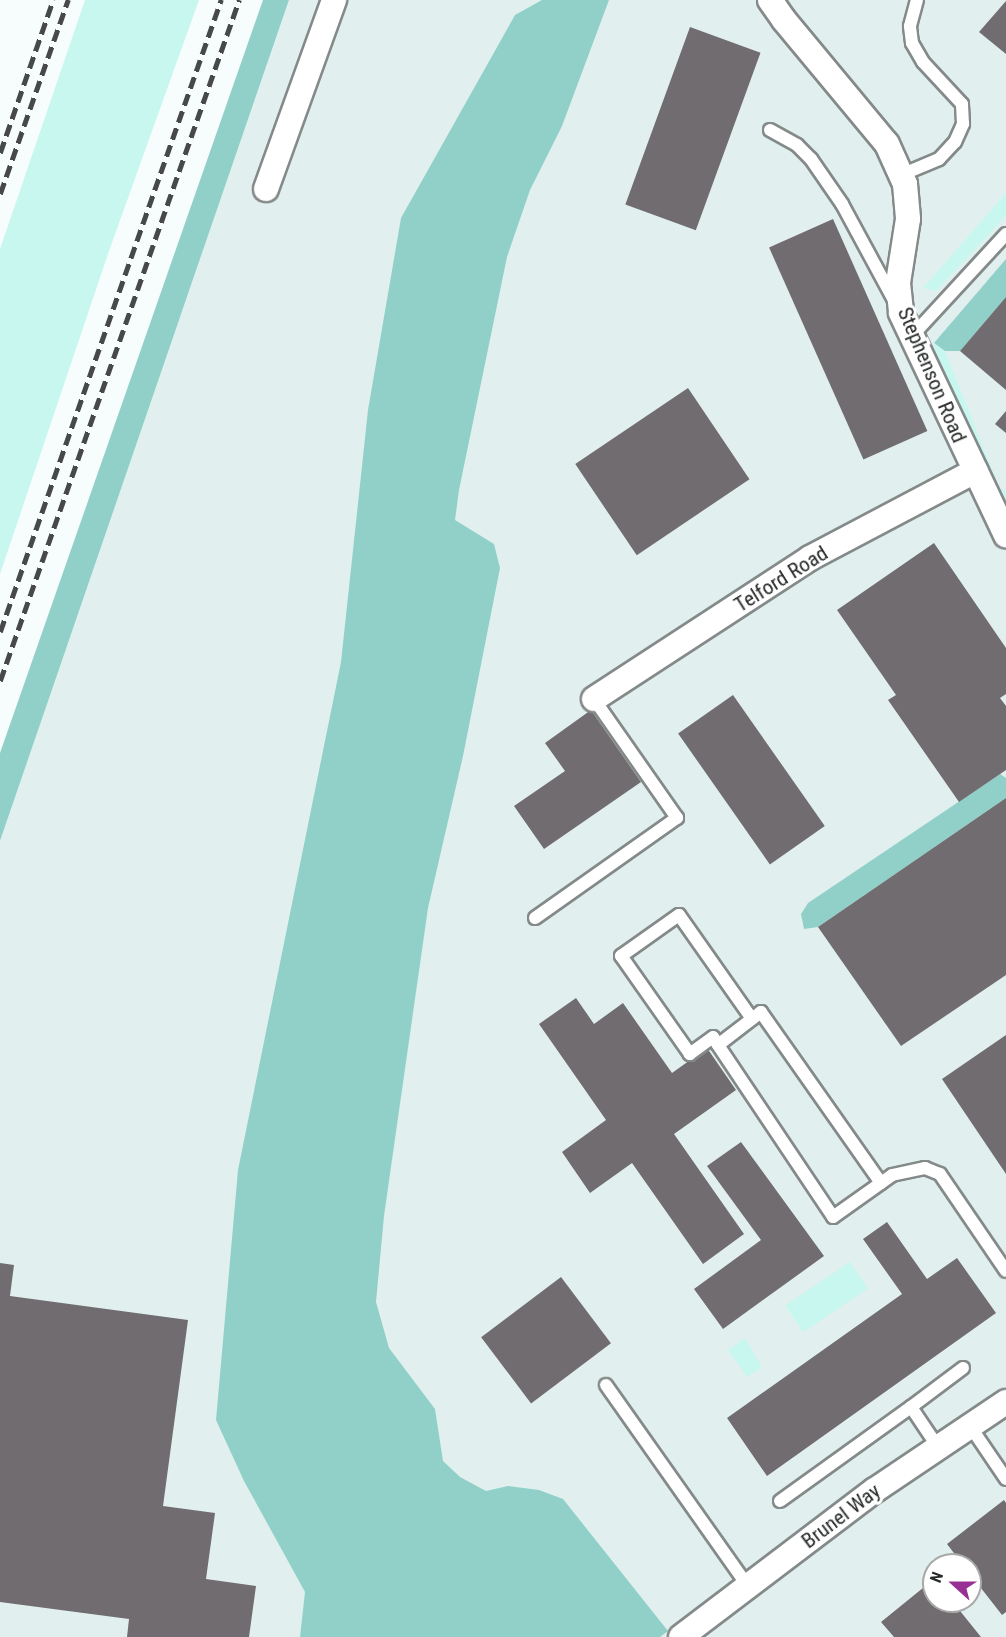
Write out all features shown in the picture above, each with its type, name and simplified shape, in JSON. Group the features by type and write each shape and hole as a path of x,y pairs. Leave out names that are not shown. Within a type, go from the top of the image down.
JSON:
{"street":[{"path":"266,189 334,0"},
{"name":"Stephenson Road","path":"770,0 887,144 905,184 908,219 898,283 901,313 1006,535"},
{"name":"Telford Road","path":"594,699 810,558 975,471"},
{"name":"Brunel Way","path":"681,1637 875,1490 1006,1402"}],"lane":[{"path":"901,175 939,159 955,142 963,124 962,104 923,62 912,43 910,26 917,0"},
{"path":"770,130 797,145 811,159 842,204 901,313"},
{"path":"911,337 1006,234"},
{"path":"536,918 677,818 594,699"},
{"path":"752,1019 679,915 621,956 690,1054 713,1037 833,1217 892,1175 925,1168 939,1174 1006,1272"},
{"path":"718,1045 761,1012 881,1183"},
{"path":"780,1501 963,1368"},
{"path":"606,1385 748,1586"},
{"path":"910,1407 938,1447"},
{"path":"970,1426 1006,1479"}],"shaded area":[{"path":"85,0 199,0 109,251 0,574 0,249"},
{"path":"263,0 289,0 0,841 0,753"},
{"path":"289,0 1006,0 1006,1637 0,1637 0,841"},
{"path":"542,0 609,0 562,126 530,190 507,257 459,490 455,520 494,544 500,568 463,756 428,908 384,1216 376,1302 389,1348 435,1409 443,1461 460,1477 486,1491 508,1486 539,1490 563,1499 668,1631 660,1637 300,1637 305,1592 244,1481 216,1420 238,1170 341,662 368,410 401,218 515,15"},
{"path":"1006,193 1006,216 936,291 923,288"},
{"path":"1006,259 1006,297 960,351 945,351 934,343"},
{"path":"934,343 945,351 999,487 1006,491 1006,525 935,361"},
{"path":"1000,774 1006,778 1006,798 818,927 804,929 801,914 808,903"},
{"path":"850,1262 868,1289 803,1332 785,1306"},
{"path":"745,1338 762,1367 747,1377 728,1350"}],"building":[{"path":"1006,1 1006,54 979,32"},
{"path":"690,27 760,53 696,230 625,205"},
{"path":"833,219 927,431 863,459 769,247"},
{"path":"1006,297 1006,390 960,351"},
{"path":"688,388 750,479 637,555 575,464"},
{"path":"1006,411 1006,433 995,424"},
{"path":"934,543 1006,648 1006,694 1000,698 1006,706 1006,770 959,802 888,700 896,695 837,610"},
{"path":"733,695 825,826 770,864 678,733"},
{"path":"591,710 641,782 544,849 514,806 565,771 545,743"},
{"path":"1006,798 1006,975 901,1046 818,927"},
{"path":"576,998 594,1024 623,1003 672,1073 707,1048 736,1090 674,1134 744,1234 703,1264 632,1163 590,1193 562,1152 606,1120 539,1024"},
{"path":"1006,1035 1006,1174 942,1079"},
{"path":"741,1142 824,1256 723,1329 694,1289 761,1240 707,1166"},
{"path":"887,1222 927,1279 957,1258 996,1313 767,1476 727,1418 902,1294 863,1239"},
{"path":"0,1263 14,1265 10,1296 188,1320 163,1506 215,1513 206,1579 256,1586 249,1637 127,1637 129,1619 0,1602"},
{"path":"561,1277 611,1343 531,1403 481,1337"},
{"path":"1004,1500 1006,1503 1006,1612 1002,1615 982,1589 982,1553 954,1553 947,1544"},
{"path":"922,1589 922,1613 962,1613 981,1637 894,1637 881,1622"}],"railway":[{"path":"0,153 53,0"},
{"path":"0,194 68,0"},
{"path":"0,632 221,0"},
{"path":"0,681 239,0"}]}
